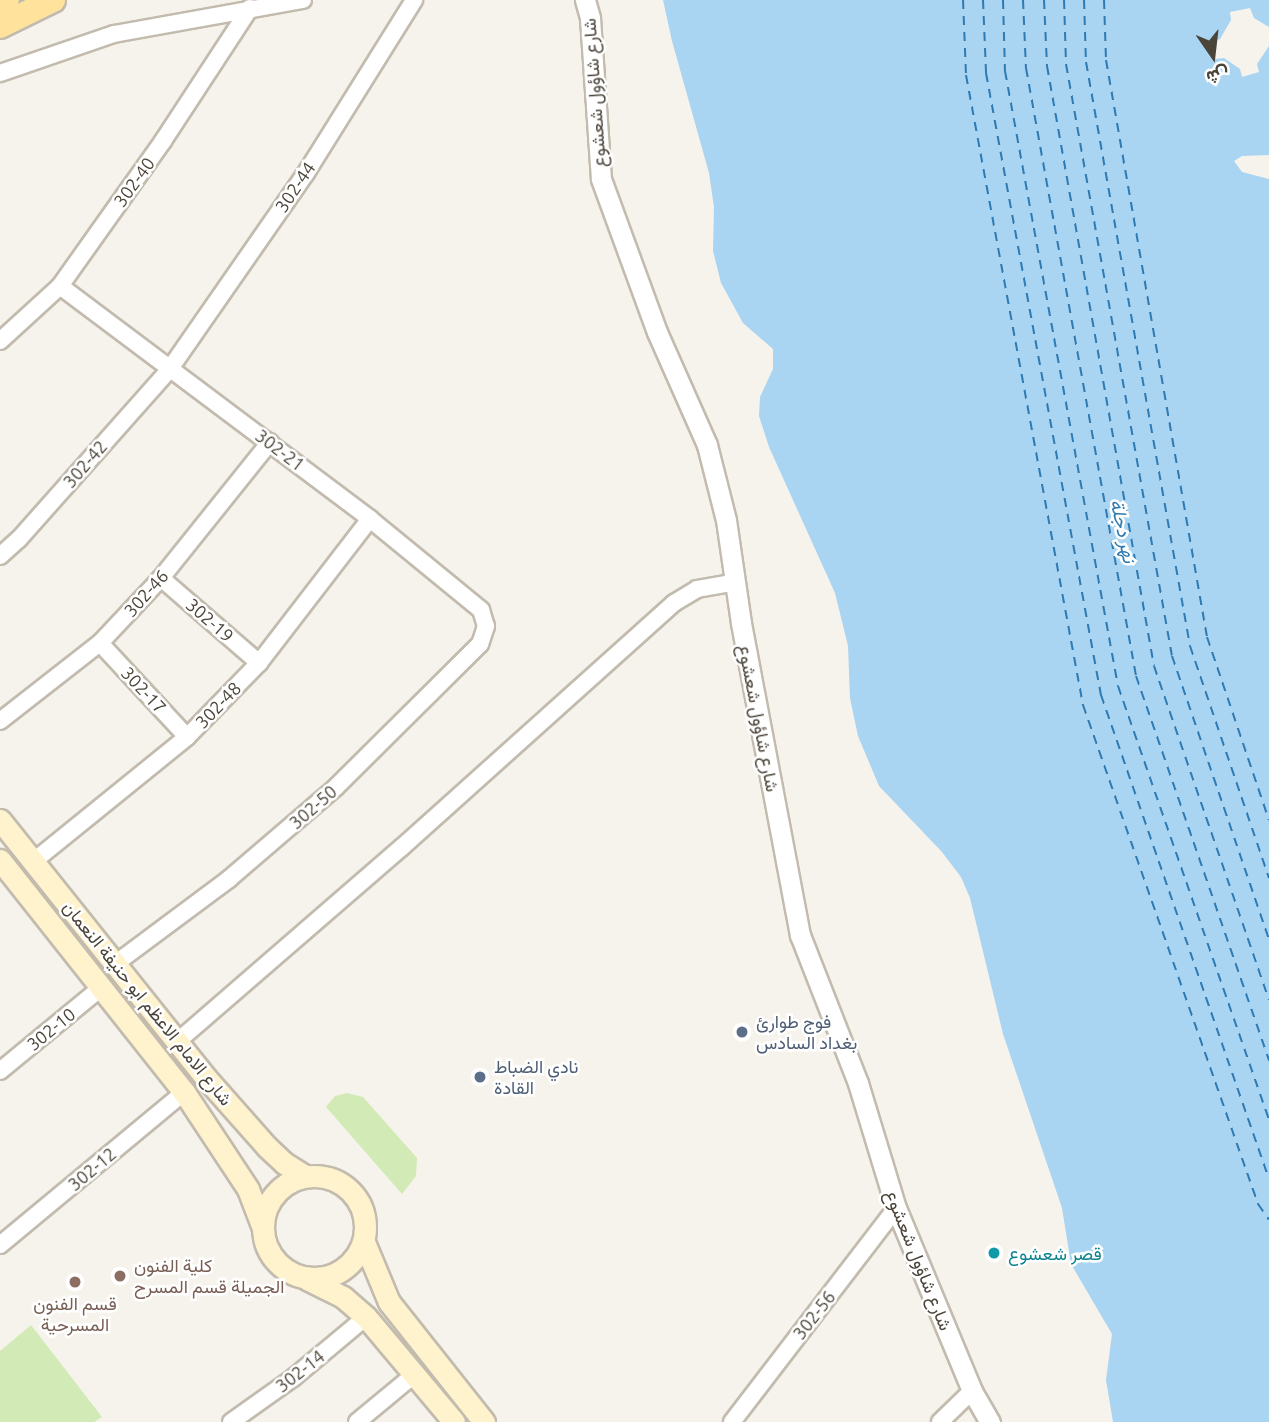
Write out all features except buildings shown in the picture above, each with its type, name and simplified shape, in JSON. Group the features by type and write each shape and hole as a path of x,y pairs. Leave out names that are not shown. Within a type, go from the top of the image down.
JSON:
{"main road":[{"path":"0,2 7,0"},
{"path":"0,26 54,0"},
{"name":"شارع الامام الاعظم ابو حنيفة النعمان","path":"2,821 115,964 267,1147 284,1163 305,1176"},
{"name":"شارع الامام الاعظم ابو حنيفة النعمان","path":"0,860 184,1092 237,1169 262,1225"},
{"path":"302,1277 317,1278 340,1271 357,1255 364,1242 366,1220 361,1204 351,1190 330,1178 305,1176 288,1182 275,1193 266,1208 262,1225 265,1242 273,1258 286,1270 343,1297 366,1317 454,1422"},
{"path":"364,1242 389,1302 484,1422"}],"street":[{"path":"0,73 114,34 303,0"},
{"name":"302-44","path":"169,370 306,173 414,0"},
{"name":"شارع شاؤول شعشوع","path":"585,0 590,18 601,179 652,320 707,445 726,520 800,935 858,1083 897,1209 972,1391 990,1422"},
{"name":"302-40","path":"0,341 60,286 163,141 250,8"},
{"name":"302-21","path":"60,286 370,519 481,610 486,626"},
{"name":"302-42","path":"0,556 19,539 169,370"},
{"name":"302-46","path":"0,721 100,643 161,578 270,442"},
{"name":"302-48","path":"34,860 187,737 259,663 370,519"},
{"name":"302-19","path":"161,578 259,663"},
{"path":"178,1041 401,848 674,603 697,589 735,582"},
{"name":"302-50","path":"115,964 229,879 335,788 480,644 486,626"},
{"name":"302-17","path":"100,643 187,737"},
{"name":"302-10","path":"0,1071 102,987"},
{"name":"302-12","path":"0,1245 184,1092"},
{"name":"302-56","path":"732,1422 897,1209"},
{"name":"302-14","path":"231,1422 293,1378 366,1317"},
{"path":"357,1422 415,1374"},
{"path":"940,1422 972,1391"}],"green space":[{"path":"347,1093 363,1097 417,1158 416,1176 402,1194 326,1107 335,1096"},
{"path":"31,1325 102,1417 94,1422 0,1422 0,1351"}],"water":[{"name":"نهر دجلة","path":"663,0 1269,0 1269,155 1242,156 1234,161 1242,172 1269,179 1269,1422 1113,1422 1106,1380 1112,1334 1071,1264 1062,1208 1003,1034 970,898 961,877 942,852 879,786 858,736 850,698 848,646 835,593 769,447 759,416 760,397 773,369 773,349 743,323 721,283 713,251 714,207 709,173"}],"pier":[{"path":"1250,8 1254,18 1269,27 1269,46 1257,64 1259,72 1242,77 1240,69 1224,58 1215,59 1212,42 1220,39 1231,20 1230,12"}],"ferry route":[{"path":"963,0 966,75 1083,705 1258,1204 1269,1220"},
{"path":"983,0 986,73 1101,695 1269,1179"},
{"path":"1003,0 1005,71 1118,686 1269,1119"},
{"path":"1023,0 1026,68 1136,676 1269,1061"},
{"path":"1044,0 1047,66 1154,666 1269,1000"},
{"path":"1064,0 1066,64 1172,656 1269,940"},
{"path":"1084,0 1086,62 1190,646 1269,878"},
{"path":"1104,0 1106,60 1207,637 1269,820"}],"place":[{"name":"فوج طوارئ بغداد السادس","path":"742,1032"},
{"name":"نادي الضباط القادة","path":"480,1077"},
{"name":"قصر شعشوع","path":"994,1253"},
{"name":"كلية الفنون الجميلة قسم المسرح","path":"120,1276"},
{"name":"قسم الفنون المسرحية","path":"75,1282"}]}
